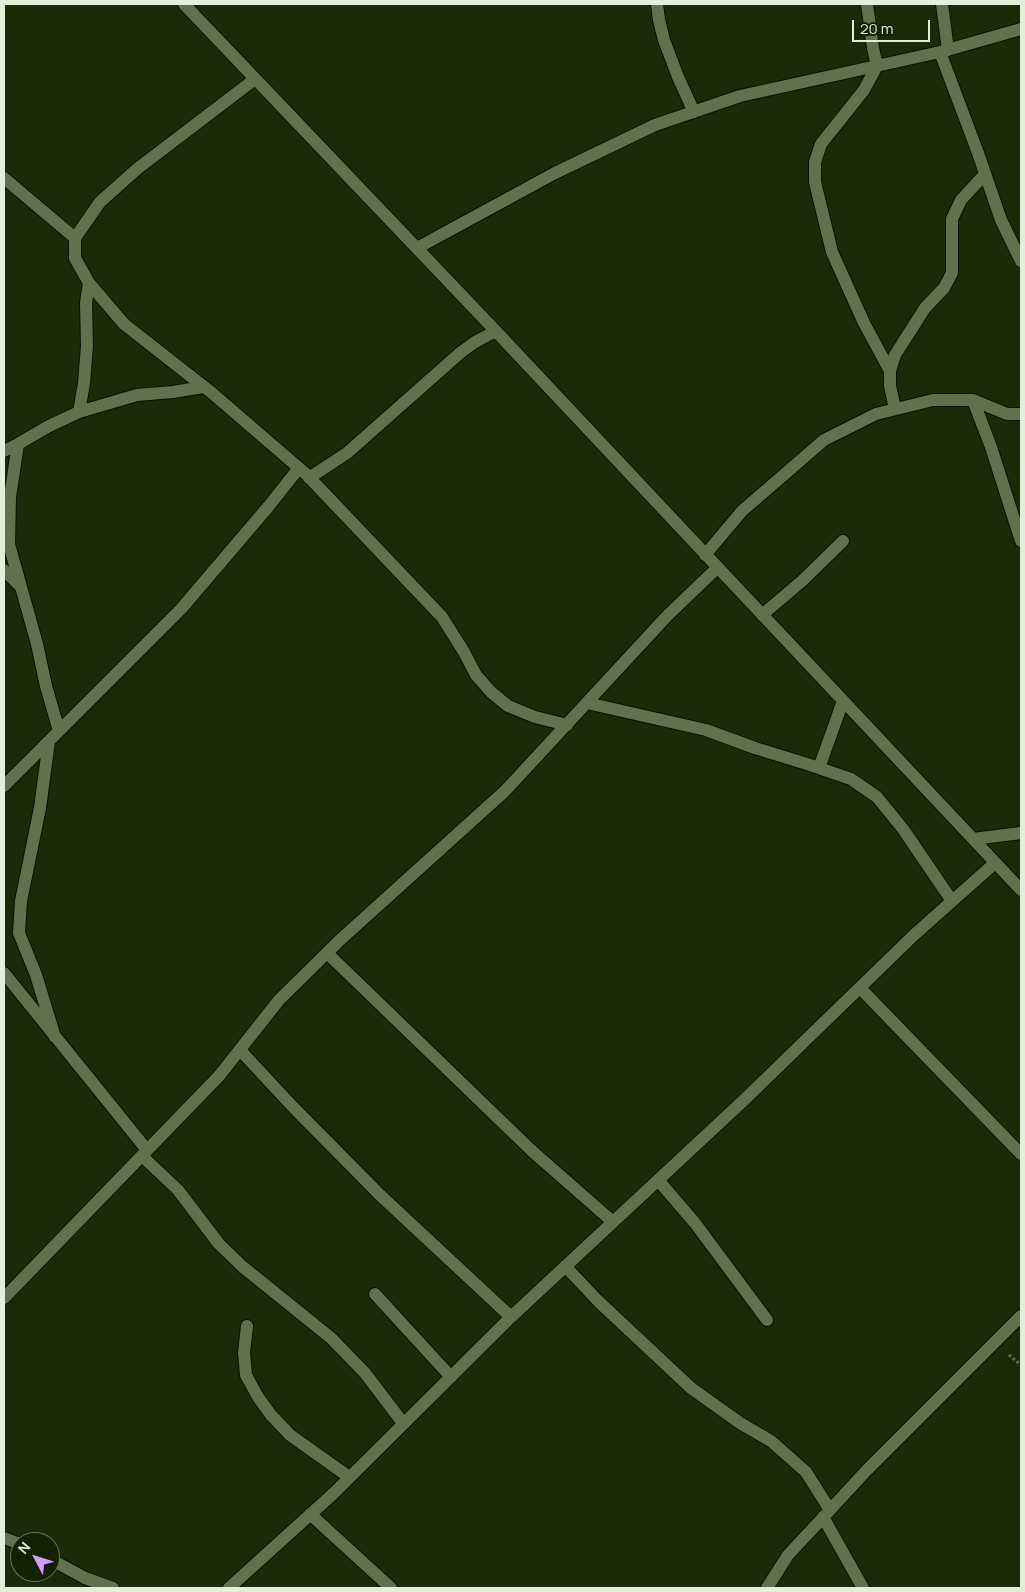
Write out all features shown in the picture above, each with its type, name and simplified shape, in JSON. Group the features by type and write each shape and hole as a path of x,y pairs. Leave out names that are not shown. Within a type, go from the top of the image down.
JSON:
{"street":[{"path":"184,4 496,331 1021,890"},
{"path":"657,4 658,20 664,40 678,78 694,112"},
{"path":"867,4 877,66 864,90 821,144 814,162 815,182 832,252 864,323 890,371"},
{"path":"942,4 944,51 1001,220 1021,261"},
{"path":"416,248 555,172 655,125 740,96 944,51 1021,29"},
{"path":"255,79 137,169 100,202 75,238 75,258 89,283 124,324 203,387 309,478 442,617 476,675 491,692 508,706 566,725"},
{"path":"895,409 890,386 890,371 895,355 926,308 944,288 952,273 952,219 961,200 985,174"},
{"path":"4,178 75,238"},
{"path":"79,412 87,346 86,303 89,283"},
{"path":"309,478 347,453 460,353 475,342 496,331"},
{"path":"4,451 79,412 137,395 203,387"},
{"path":"705,555 742,511 824,440 876,414 933,400 973,400 1007,414 1021,414"},
{"path":"973,400 991,447 1021,541"},
{"path":"18,444 10,497 9,544 59,731"},
{"path":"4,786 181,608 299,468"},
{"path":"762,615 802,581 843,541"},
{"path":"4,1298 219,1076 279,1000 327,953 505,791 667,616 717,568"},
{"path":"4,570 21,587"},
{"path":"819,768 843,702"},
{"path":"587,703 706,730 851,780 877,797 903,829 952,901"},
{"path":"49,741 40,808 21,901 19,933 36,975 55,1037"},
{"path":"973,839 1021,833"},
{"path":"229,1588 349,1477 565,1266 744,1102 914,935 996,863"},
{"path":"327,953 532,1151 613,1222"},
{"path":"4,974 145,1153 178,1190 218,1244 242,1267 331,1338 365,1373 403,1423"},
{"path":"860,988 1021,1154"},
{"path":"240,1050 380,1195 511,1317"},
{"path":"658,1180 695,1223 767,1320"},
{"path":"565,1266 598,1301 691,1388 740,1423 771,1441 806,1472 863,1588"},
{"path":"375,1294 451,1377"},
{"path":"767,1588 788,1555 866,1471 1021,1316"},
{"path":"247,1326 244,1353 246,1375 271,1416 290,1435 349,1477"},
{"path":"310,1514 391,1588"},
{"path":"60,1565 112,1588"}]}
